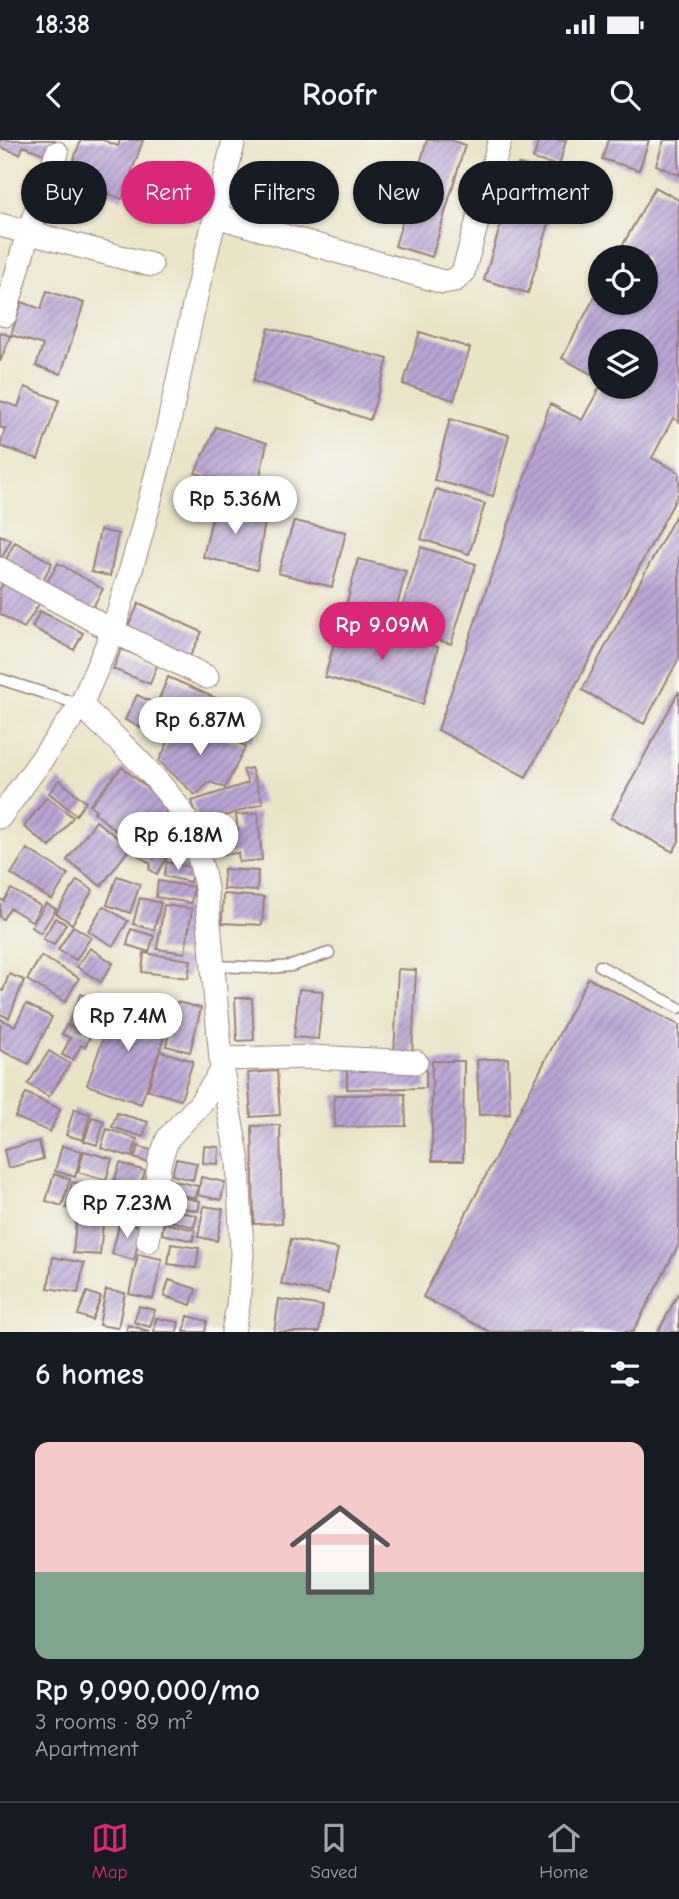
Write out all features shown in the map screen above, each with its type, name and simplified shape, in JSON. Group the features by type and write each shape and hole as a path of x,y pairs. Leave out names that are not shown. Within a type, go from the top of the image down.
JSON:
{"street":[{"path":"0,817 81,705 113,631 165,441 233,140"},
{"path":"216,216 443,282 455,280 463,273 500,140"},
{"path":"5,315 28,233 57,152"},
{"path":"0,225 151,265"},
{"path":"0,569 113,631 207,677"},
{"path":"81,705 140,762 183,813 202,867 222,1065 238,1161 242,1254 233,1332"},
{"path":"222,1065 312,1057 416,1062"},
{"path":"148,1241 160,1160 168,1138 200,1104 222,1065"}],"lane":[{"path":"0,679 81,705"},
{"path":"212,966 290,966 329,953"},
{"path":"600,966 679,1008"}],"building":[{"path":"0,140 55,140 49,156 23,146 20,154 0,147"},
{"path":"81,140 103,140 118,146 120,140 143,140 136,161 121,161 121,199 107,193 107,161 73,161"},
{"path":"427,140 450,140 465,145 458,161 444,216 444,161 421,161"},
{"path":"539,140 566,140 560,161 533,159"},
{"path":"608,140 649,140 639,170 602,159"},
{"path":"664,140 679,140 679,175 656,165"},
{"path":"655,187 679,200 679,422 673,418 652,458 679,472 679,493 526,777 438,730 550,404 582,420 593,399 658,399 658,329 588,329 588,372 562,358 588,309 588,315 658,315 658,245 623,245"},
{"path":"402,224 442,224 432,257 395,246"},
{"path":"501,224 549,224 528,293 484,280"},
{"path":"47,291 84,303 61,374 36,366 43,345 11,335 22,302 41,309"},
{"path":"269,328 388,359 370,420 253,381"},
{"path":"0,332 10,336 0,362"},
{"path":"420,332 470,348 454,400 403,384"},
{"path":"25,387 59,400 38,459 0,446 5,429 0,427 0,401 18,407"},
{"path":"450,419 509,435 493,496 434,480"},
{"path":"216,427 267,443 257,489 195,473"},
{"path":"436,489 485,504 469,554 421,539"},
{"path":"216,501 266,515 257,570 203,557"},
{"path":"679,509 679,658 644,724 582,690"},
{"path":"294,521 346,532 332,587 278,573"},
{"path":"100,530 118,534 110,576 91,572"},
{"path":"0,535 11,540 0,561"},
{"path":"15,542 52,563 39,587 2,567"},
{"path":"421,547 476,564 451,644 396,627"},
{"path":"358,559 406,571 392,626 344,614"},
{"path":"58,563 103,589 89,614 43,589"},
{"path":"4,582 39,604 24,628 0,614 0,589"},
{"path":"139,603 202,632 188,660 126,630"},
{"path":"40,611 83,633 74,650 32,627"},
{"path":"340,621 438,647 423,704 325,677"},
{"path":"121,649 158,663 150,684 113,669"},
{"path":"168,677 227,703 216,727 158,701"},
{"path":"679,691 679,841 673,852 611,818"},
{"path":"137,695 175,713 163,738 125,720"},
{"path":"231,705 260,715 251,741 222,731"},
{"path":"179,719 246,746 225,788 210,782 195,795 159,761"},
{"path":"122,767 170,807 135,848 94,812 96,810 90,805"},
{"path":"251,768 263,803 200,825 192,801 248,783 243,770"},
{"path":"59,780 86,802 76,815 49,793"},
{"path":"47,797 73,817 50,847 24,827"},
{"path":"258,813 262,860 239,862 238,853 215,855 213,837 219,836 219,833 238,831 236,815"},
{"path":"96,821 130,848 101,886 67,860"},
{"path":"151,834 173,848 157,874 149,869 151,864 138,855"},
{"path":"27,849 68,874 52,900 11,874"},
{"path":"167,862 193,868 190,882 164,876"},
{"path":"224,869 258,871 257,891 223,889"},
{"path":"117,876 140,884 130,913 107,905"},
{"path":"77,880 93,890 72,924 56,913"},
{"path":"158,881 194,887 191,903 156,897"},
{"path":"11,889 41,906 32,921 10,908 3,919 0,917 0,899 4,901"},
{"path":"223,894 264,897 262,925 222,923"},
{"path":"140,898 161,903 154,930 133,924"},
{"path":"46,903 56,909 41,933 31,927"},
{"path":"164,905 192,909 185,953 157,949"},
{"path":"103,906 128,921 113,946 88,931"},
{"path":"55,918 66,924 54,945 43,939"},
{"path":"73,926 91,937 76,960 58,950"},
{"path":"131,929 154,936 149,952 127,945"},
{"path":"90,948 113,963 101,982 77,967"},
{"path":"144,953 191,960 188,978 142,972"},
{"path":"41,956 79,978 65,1002 27,980"},
{"path":"398,969 416,970 412,1056 394,1056"},
{"path":"9,974 24,980 9,1018 0,1014 0,990 3,991"},
{"path":"588,978 679,1025 679,1244 633,1332 490,1332 423,1297"},
{"path":"299,989 323,991 318,1039 294,1037"},
{"path":"81,994 96,1001 83,1031 68,1024"},
{"path":"235,998 252,998 254,1040 237,1041"},
{"path":"116,1001 167,1019 160,1037 164,1038 141,1104 87,1085"},
{"path":"177,1002 201,1008 190,1052 166,1046"},
{"path":"26,1004 52,1017 29,1064 0,1050 0,1019 15,1026"},
{"path":"66,1025 90,1037 85,1047 81,1045 73,1060 62,1055 70,1038 62,1034"},
{"path":"49,1051 70,1064 49,1097 28,1084"},
{"path":"160,1051 193,1061 181,1100 148,1090"},
{"path":"508,1058 510,1114 479,1115 477,1060"},
{"path":"432,1061 464,1061 463,1161 432,1161"},
{"path":"426,1066 426,1088 347,1089 347,1067"},
{"path":"277,1071 280,1115 251,1117 248,1073"},
{"path":"26,1093 60,1109 50,1132 15,1117"},
{"path":"405,1094 406,1126 335,1127 334,1095"},
{"path":"74,1109 90,1114 83,1140 66,1135"},
{"path":"117,1113 148,1122 143,1137 112,1127"},
{"path":"92,1117 104,1121 97,1145 84,1141"},
{"path":"280,1125 282,1223 254,1224 252,1126"},
{"path":"107,1129 137,1139 132,1157 101,1148"},
{"path":"39,1141 43,1159 8,1168 4,1150"},
{"path":"62,1146 82,1151 75,1177 55,1171"},
{"path":"138,1146 153,1151 149,1163 134,1158"},
{"path":"204,1146 219,1147 218,1164 203,1163"},
{"path":"84,1151 112,1159 106,1180 78,1172"},
{"path":"176,1159 197,1163 193,1180 172,1175"},
{"path":"120,1163 145,1171 137,1196 112,1188"},
{"path":"54,1174 70,1179 62,1206 46,1201"},
{"path":"201,1177 225,1182 221,1200 198,1195"},
{"path":"170,1180 198,1186 196,1198 168,1192"},
{"path":"72,1182 103,1189 97,1215 66,1208"},
{"path":"118,1194 144,1199 140,1221 114,1217"},
{"path":"167,1194 200,1201 198,1211 165,1204"},
{"path":"204,1206 223,1209 217,1241 198,1237"},
{"path":"168,1208 197,1216 194,1227 165,1220"},
{"path":"120,1221 142,1227 134,1260 112,1254"},
{"path":"76,1222 103,1224 100,1255 73,1253"},
{"path":"164,1223 195,1230 193,1241 162,1234"},
{"path":"291,1239 338,1249 328,1294 281,1284"},
{"path":"171,1244 199,1248 196,1268 168,1264"},
{"path":"138,1254 162,1259 153,1299 129,1294"},
{"path":"53,1257 84,1263 78,1293 48,1288"},
{"path":"169,1280 196,1289 191,1305 164,1296"},
{"path":"106,1290 125,1293 118,1328 99,1325"},
{"path":"87,1292 101,1297 92,1320 78,1315"},
{"path":"679,1292 679,1332 658,1332"},
{"path":"279,1299 323,1306 319,1332 274,1332"},
{"path":"139,1306 155,1310 150,1327 134,1322"},
{"path":"188,1316 207,1321 205,1332 184,1332"},
{"path":"156,1318 179,1322 177,1332 154,1332"},
{"path":"128,1325 149,1331 149,1332 126,1332"}]}
